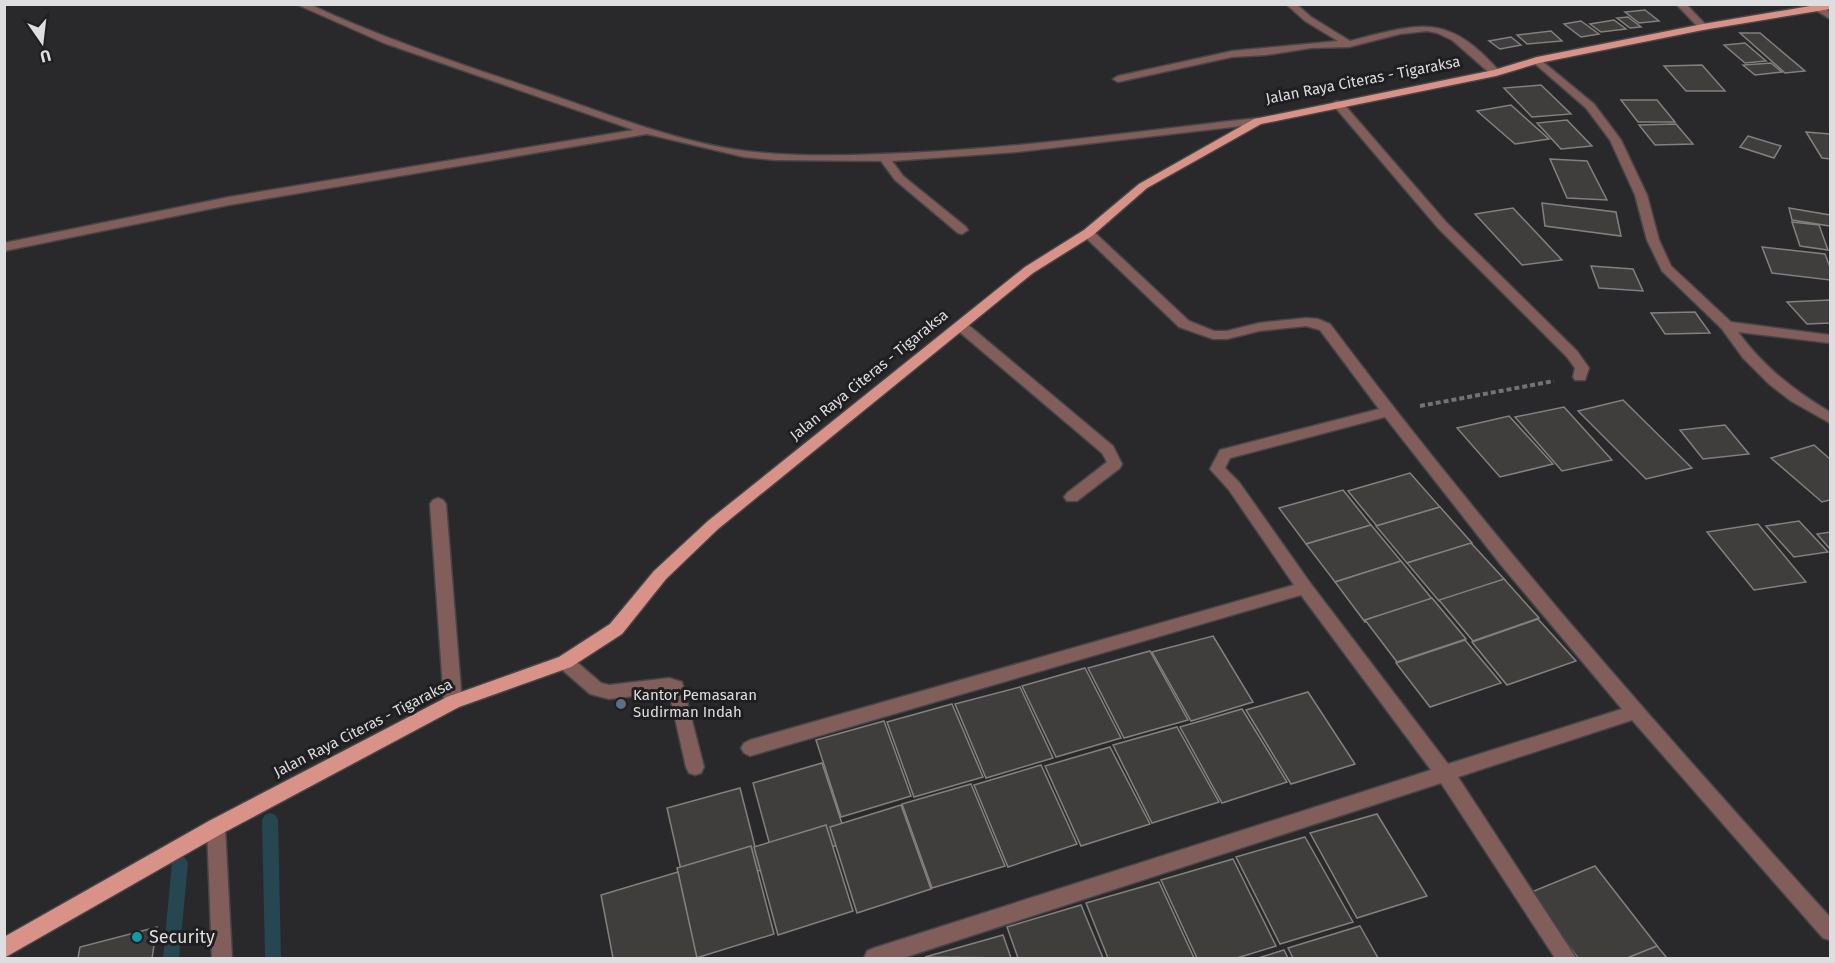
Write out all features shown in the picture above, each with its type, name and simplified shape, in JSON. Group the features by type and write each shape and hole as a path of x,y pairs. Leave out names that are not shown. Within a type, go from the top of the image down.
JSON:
{"main road":[{"name":"Jalan Raya Citeras - Tigaraksa","path":"4,948 216,826 453,702 565,662 616,629 660,575 712,525 1029,270 1088,233 1143,186 1258,121 1496,74 1537,60 1703,27 1827,10"}],"street":[{"path":"300,4 356,31 649,131 715,149 773,156 884,158 972,152 1258,121"},
{"path":"1290,4 1308,19 1349,44"},
{"path":"1680,4 1703,27"},
{"path":"1118,80 1232,54 1266,52 1311,45 1349,44 1417,29 1442,30 1451,35 1496,74"},
{"path":"1537,60 1590,106 1615,141 1641,195 1653,240 1666,268 1727,326 1748,355 1774,381 1796,398 1830,418"},
{"path":"1338,104 1442,225 1572,354 1582,368 1580,377"},
{"path":"4,247 229,201 649,131"},
{"path":"884,158 899,178 962,230"},
{"path":"1088,233 1184,324 1213,336 1259,327 1306,322 1318,323 1326,327 1387,412 1634,712 1830,931"},
{"path":"961,326 1108,450 1116,464 1072,497"},
{"path":"1727,326 1830,339"},
{"path":"1387,412 1225,454 1217,469 1234,486 1305,588 1446,775 1566,958"},
{"path":"438,504 453,702"},
{"path":"750,748 1305,588"},
{"path":"565,662 596,689 609,692 669,685 676,687 695,767"},
{"path":"874,958 1446,775 1634,712"},
{"path":"216,826 222,958"}],"path":[{"path":"1387,412 1580,377"}],"building":[{"path":"1645,10 1659,21 1639,23 1625,12"},
{"path":"1628,17 1641,27 1630,28 1617,18"},
{"path":"1614,20 1626,29 1601,32 1590,24"},
{"path":"1581,21 1599,34 1581,37 1564,24"},
{"path":"1551,31 1562,41 1527,44 1517,35"},
{"path":"1740,33 1760,33 1805,71 1785,73"},
{"path":"1511,37 1521,45 1500,49 1489,41"},
{"path":"1745,43 1766,61 1745,63 1724,45"},
{"path":"1771,63 1782,72 1755,75 1743,65"},
{"path":"1702,65 1725,91 1686,91 1664,66"},
{"path":"1541,85 1571,114 1532,117 1504,88"},
{"path":"1621,100 1657,100 1675,122 1638,122"},
{"path":"1511,105 1549,139 1515,144 1477,111"},
{"path":"1567,120 1592,146 1561,149 1537,123"},
{"path":"1676,124 1693,144 1655,145 1639,125"},
{"path":"1806,132 1830,134 1830,159 1822,158"},
{"path":"1748,136 1781,146 1774,158 1740,147"},
{"path":"1550,159 1587,161 1607,200 1567,198"},
{"path":"1542,203 1616,212 1621,236 1545,226"},
{"path":"1513,208 1562,260 1522,265 1475,214"},
{"path":"1789,208 1830,215 1830,226 1792,220"},
{"path":"1792,222 1819,225 1828,250 1800,246"},
{"path":"1762,247 1825,254 1830,267 1830,280 1772,273"},
{"path":"1591,266 1633,269 1643,291 1599,288"},
{"path":"1830,300 1830,323 1807,324 1787,302"},
{"path":"1695,312 1710,333 1665,334 1651,313"},
{"path":"1623,400 1692,468 1646,479 1578,411"},
{"path":"1564,407 1612,460 1562,471 1515,417"},
{"path":"1509,416 1553,464 1500,477 1457,428"},
{"path":"1725,425 1749,454 1703,459 1680,430"},
{"path":"1814,445 1830,459 1830,500 1822,502 1771,458"},
{"path":"1410,473 1440,507 1377,526 1348,491"},
{"path":"1343,490 1371,525 1306,544 1279,508"},
{"path":"1440,507 1472,543 1407,563 1376,526"},
{"path":"1799,521 1828,552 1794,557 1766,526"},
{"path":"1758,524 1806,582 1754,590 1707,532"},
{"path":"1371,525 1401,561 1335,582 1306,544"},
{"path":"1830,532 1830,549 1817,534"},
{"path":"1471,543 1505,580 1439,601 1407,563"},
{"path":"1401,561 1433,600 1365,622 1335,582"},
{"path":"1504,579 1539,618 1473,641 1439,600"},
{"path":"1432,598 1466,639 1397,662 1365,620"},
{"path":"1538,619 1576,661 1507,685 1472,642"},
{"path":"1213,636 1253,702 1191,721 1152,652"},
{"path":"1465,640 1501,683 1430,707 1396,663"},
{"path":"1150,651 1188,720 1124,738 1088,668"},
{"path":"1085,668 1121,738 1056,757 1022,686"},
{"path":"1020,687 1053,758 986,778 955,704"},
{"path":"1308,692 1355,764 1291,784 1246,710"},
{"path":"952,704 983,777 914,797 887,722"},
{"path":"1242,709 1287,782 1222,803 1180,727"},
{"path":"884,721 911,796 841,817 816,740"},
{"path":"1177,727 1219,802 1152,823 1113,745"},
{"path":"1110,747 1150,824 1081,846 1045,766"},
{"path":"822,763 848,842 775,864 753,783"},
{"path":"1041,765 1077,844 1008,867 974,785"},
{"path":"971,784 1005,866 932,888 902,804"},
{"path":"740,788 761,870 686,892 667,808"},
{"path":"901,805 931,889 857,913 830,827"},
{"path":"1377,814 1427,896 1357,918 1310,833"},
{"path":"826,825 853,911 778,935 754,847"},
{"path":"1305,837 1353,922 1280,944 1236,857"},
{"path":"751,846 774,934 696,958 677,868"},
{"path":"1233,859 1276,946 1237,958 1197,958 1161,880"},
{"path":"1595,866 1658,947 1631,958 1578,958 1529,893"},
{"path":"678,872 697,958 613,958 601,895"},
{"path":"1159,882 1194,958 1108,958 1086,903"},
{"path":"1081,905 1103,958 1018,958 1007,927"},
{"path":"1360,926 1378,958 1293,958 1288,948"},
{"name":"Security","path":"157,927 152,958 78,958 80,947"},
{"path":"1003,935 1011,958 925,957"},
{"path":"1657,946 1667,958 1627,958"},
{"path":"1284,950 1288,958 1258,958"}],"waterway":[{"path":"270,820 273,958"},
{"path":"171,958 180,863"}],"place":[{"name":"Kantor Pemasaran Sudirman Indah","path":"621,704"},
{"name":"Security","path":"137,937"}]}
